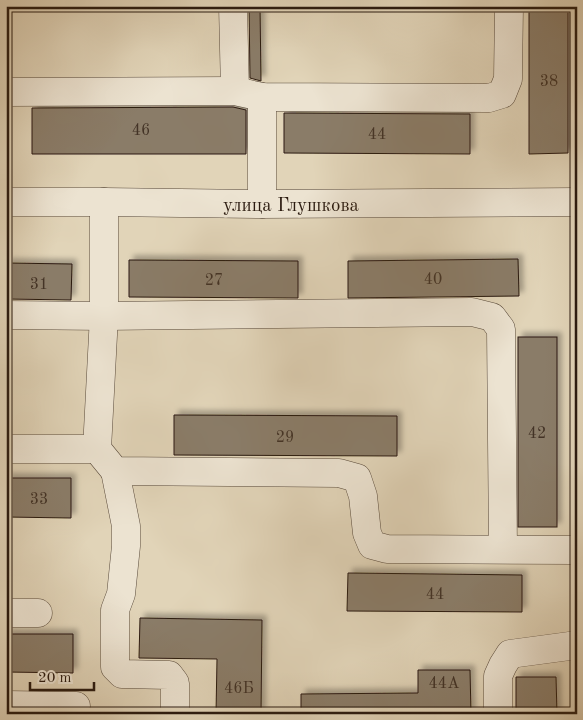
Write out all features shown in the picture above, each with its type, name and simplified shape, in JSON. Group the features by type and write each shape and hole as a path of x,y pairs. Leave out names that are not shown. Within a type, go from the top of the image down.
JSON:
{"street":[{"path":"234,6 235,91"},
{"path":"6,92 235,91 262,97 489,98 502,94 508,79 508,6"},
{"path":"262,97 262,204"},
{"name":"улица Глушкова","path":"6,202 262,204 577,202"},
{"path":"104,202 104,316 97,449 115,472 126,526 121,594 115,610 115,667 122,674 169,675 175,683 175,714"},
{"path":"6,315 104,316 472,312 492,317 501,329 503,549"},
{"path":"6,449 97,449"},
{"path":"115,472 339,473 356,478 363,496 366,533 372,545 387,548 577,550"},
{"path":"6,613 38,613"},
{"path":"498,714 498,676 510,654 577,645"},
{"path":"6,705 76,706"}],"building":[{"path":"249,6 260,6 261,81 250,78"},
{"path":"529,6 568,6 568,153 529,154"},
{"path":"233,107 246,110 246,154 32,154 32,108"},
{"path":"284,113 470,114 470,154 284,153"},
{"path":"518,259 519,296 348,298 348,261"},
{"path":"129,260 298,261 298,298 129,297"},
{"path":"6,263 72,264 71,300 6,299"},
{"path":"518,337 557,337 557,527 518,527"},
{"path":"174,415 397,416 397,456 174,455"},
{"path":"6,478 71,478 71,518 6,517"},
{"path":"348,573 522,575 522,612 347,611"},
{"path":"140,618 262,620 261,714 216,714 217,659 139,658"},
{"path":"6,634 73,634 73,673 6,672"},
{"path":"418,670 470,670 471,714 301,714 301,694 418,693"},
{"path":"516,677 556,677 557,714 516,714"}]}
